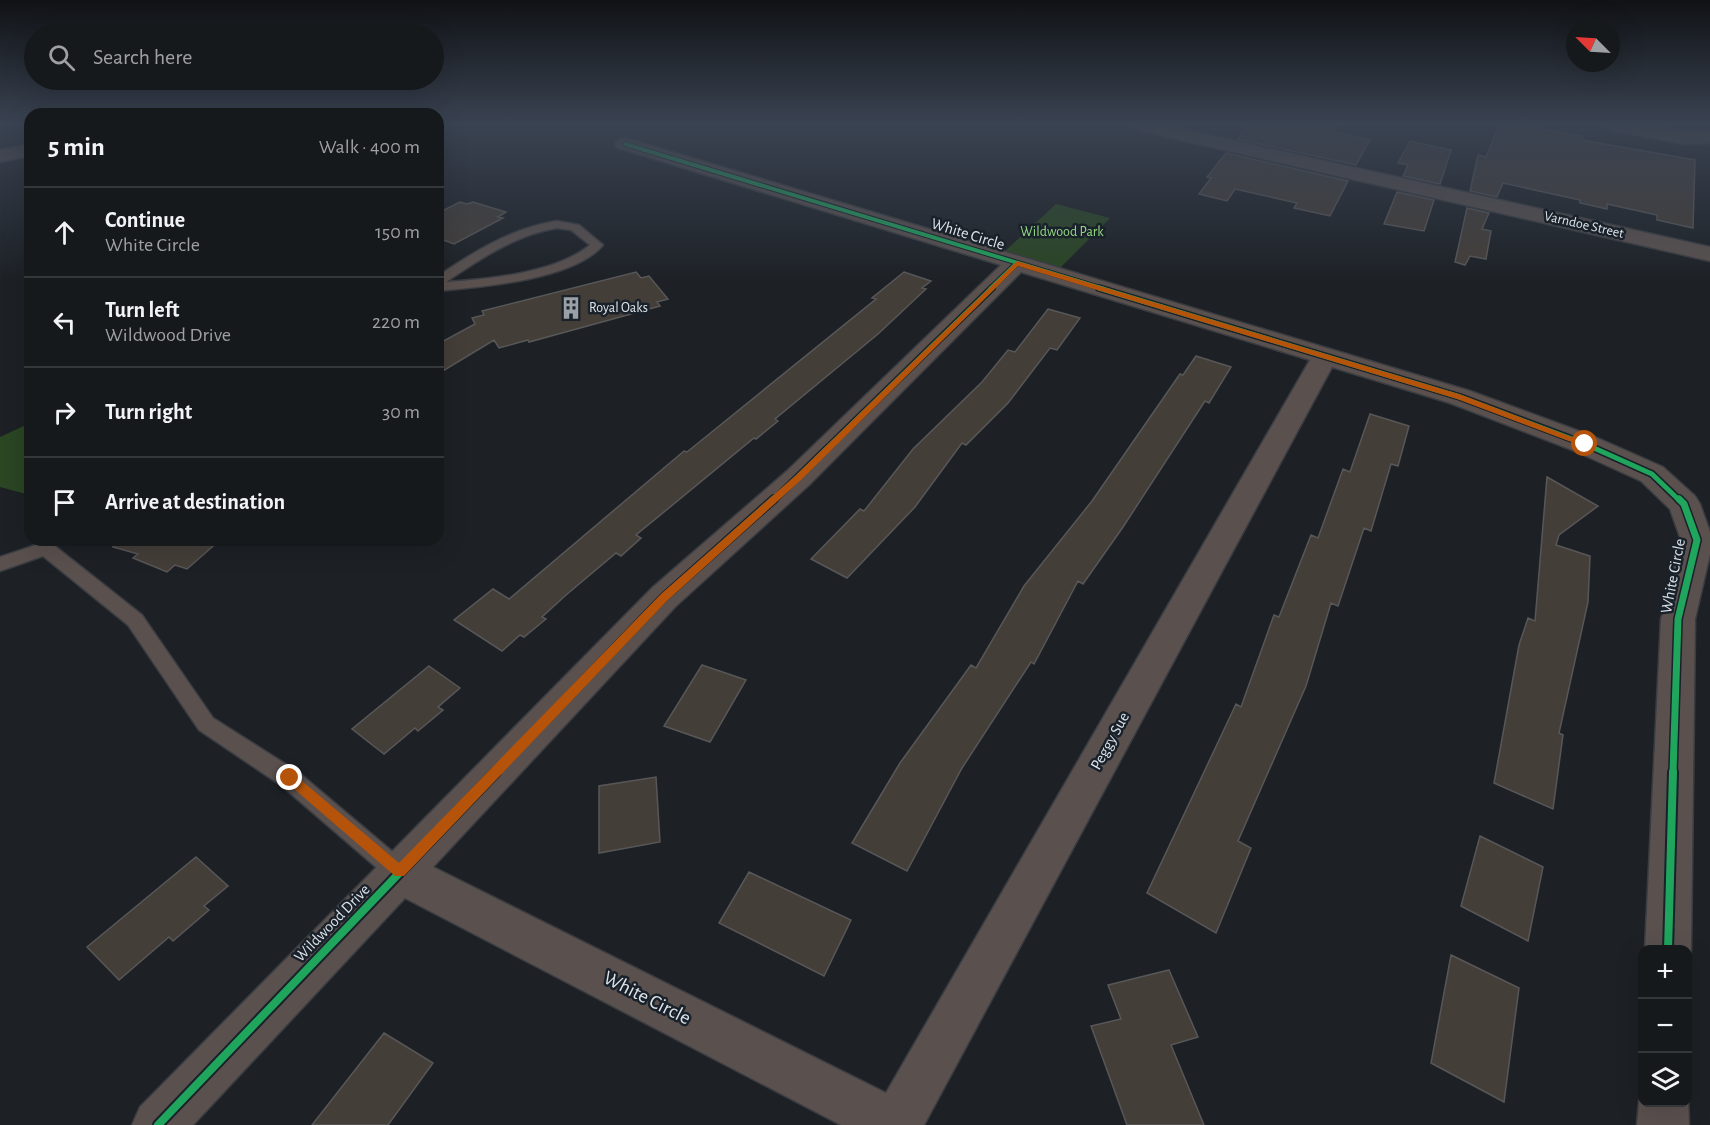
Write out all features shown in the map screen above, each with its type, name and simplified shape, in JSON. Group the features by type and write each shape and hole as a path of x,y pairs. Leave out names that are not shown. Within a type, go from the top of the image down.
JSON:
{"street":[{"name":"White Circle","path":"735,178 1460,397 1585,444 1652,474 1684,504 1697,540 1678,619 1668,945"},
{"name":"Varndoe Street","path":"1373,178 1710,254"},
{"name":"Wildwood Drive","path":"158,1125 664,597 798,478 1017,263"},
{"name":"Peggy Sue","path":"895,1125 1325,356"},
{"name":"White Circle","path":"399,872 895,1125"},
{"path":"1663,1125 1664,1107"}],"lane":[{"path":"444,280 524,231 560,224 573,226 597,245 590,254 566,264 471,285 444,284"},
{"path":"0,564 45,546"},
{"path":"52,546 135,620 206,724 290,778 399,872"}],"green space":[{"name":"Wildwood Park","path":"1056,204 1110,218 1059,269 1004,252"},
{"path":"24,426 24,493 0,487 0,437"}],"building":[{"path":"1209,178 1333,178 1348,181 1330,216 1294,208 1297,203 1235,189 1227,201 1199,194 1211,178"},
{"path":"1410,178 1442,178 1440,184"},
{"path":"1473,178 1694,178 1693,228 1657,220 1657,215 1607,204 1607,209 1580,203 1580,200 1503,183 1497,197 1470,191"},
{"path":"1397,192 1434,200 1424,231 1384,224"},
{"path":"460,202 467,204 473,202 506,212 498,217 503,218 454,244 444,240 444,210"},
{"path":"1467,208 1489,213 1482,229 1491,231 1486,259 1470,256 1465,265 1455,262"},
{"name":"Royal Oaks","path":"636,272 641,278 649,276 668,299 657,302 660,306 529,342 528,340 499,348 494,340 444,370 444,341 475,324 472,318 484,315 482,311"},
{"path":"904,272 931,281 922,288 926,289 878,334 775,419 778,421 636,535 641,538 621,556 616,553 566,595 542,617 546,619 524,637 520,635 502,651 454,620 493,589 509,599 684,451 687,452 876,299 872,298"},
{"path":"1048,309 1080,318 1057,350 1050,348 1008,403 966,445 962,443 915,507 847,578 811,559 860,509 864,511 913,449 982,382 1008,350 1015,352"},
{"path":"1196,356 1231,367 1209,403 1205,401 1083,584 1078,581 1034,664 1031,662 962,768 907,871 852,843 900,763 971,665 976,668 1024,586 1092,501 1180,374 1183,375"},
{"path":"1370,414 1409,426 1398,466 1391,464 1371,531 1364,528 1338,606 1331,603 1306,686 1238,841 1251,848 1216,933 1147,893 1236,704 1241,707 1274,615 1279,617 1311,535 1318,538 1343,469 1350,472"},
{"path":"1547,477 1598,506 1559,535 1556,545 1590,556 1588,602 1559,733 1563,735 1553,809 1494,783 1519,645 1528,618 1535,621"},
{"path":"213,546 187,569 175,565 167,572 133,558 138,554 113,547"},
{"path":"702,665 746,680 710,742 664,726"},
{"path":"429,666 460,688 438,707 443,710 418,731 415,728 384,754 352,729"},
{"path":"656,777 660,842 599,853 599,786"},
{"path":"1480,836 1543,867 1528,941 1461,906"},
{"path":"196,857 228,886 204,906 209,910 173,941 169,937 119,980 87,947"},
{"path":"749,872 851,920 824,976 719,923"},
{"path":"1451,955 1519,988 1504,1102 1431,1063"},
{"path":"1169,970 1198,1037 1171,1045 1204,1125 1127,1125 1091,1026 1121,1019 1108,985"},
{"path":"384,1033 433,1063 388,1125 312,1125"}],"cycle path":[{"path":"736,178 1460,397 1585,444 1652,474 1684,504 1697,540 1678,619 1668,945"},
{"path":"158,1125 664,597 798,478 1017,263"}],"place":[{"name":"Royal Oaks","path":"571,308"}],"route":[{"path":"290,778 399,872 664,597 798,478 1017,263 1460,397 1585,444"}]}
